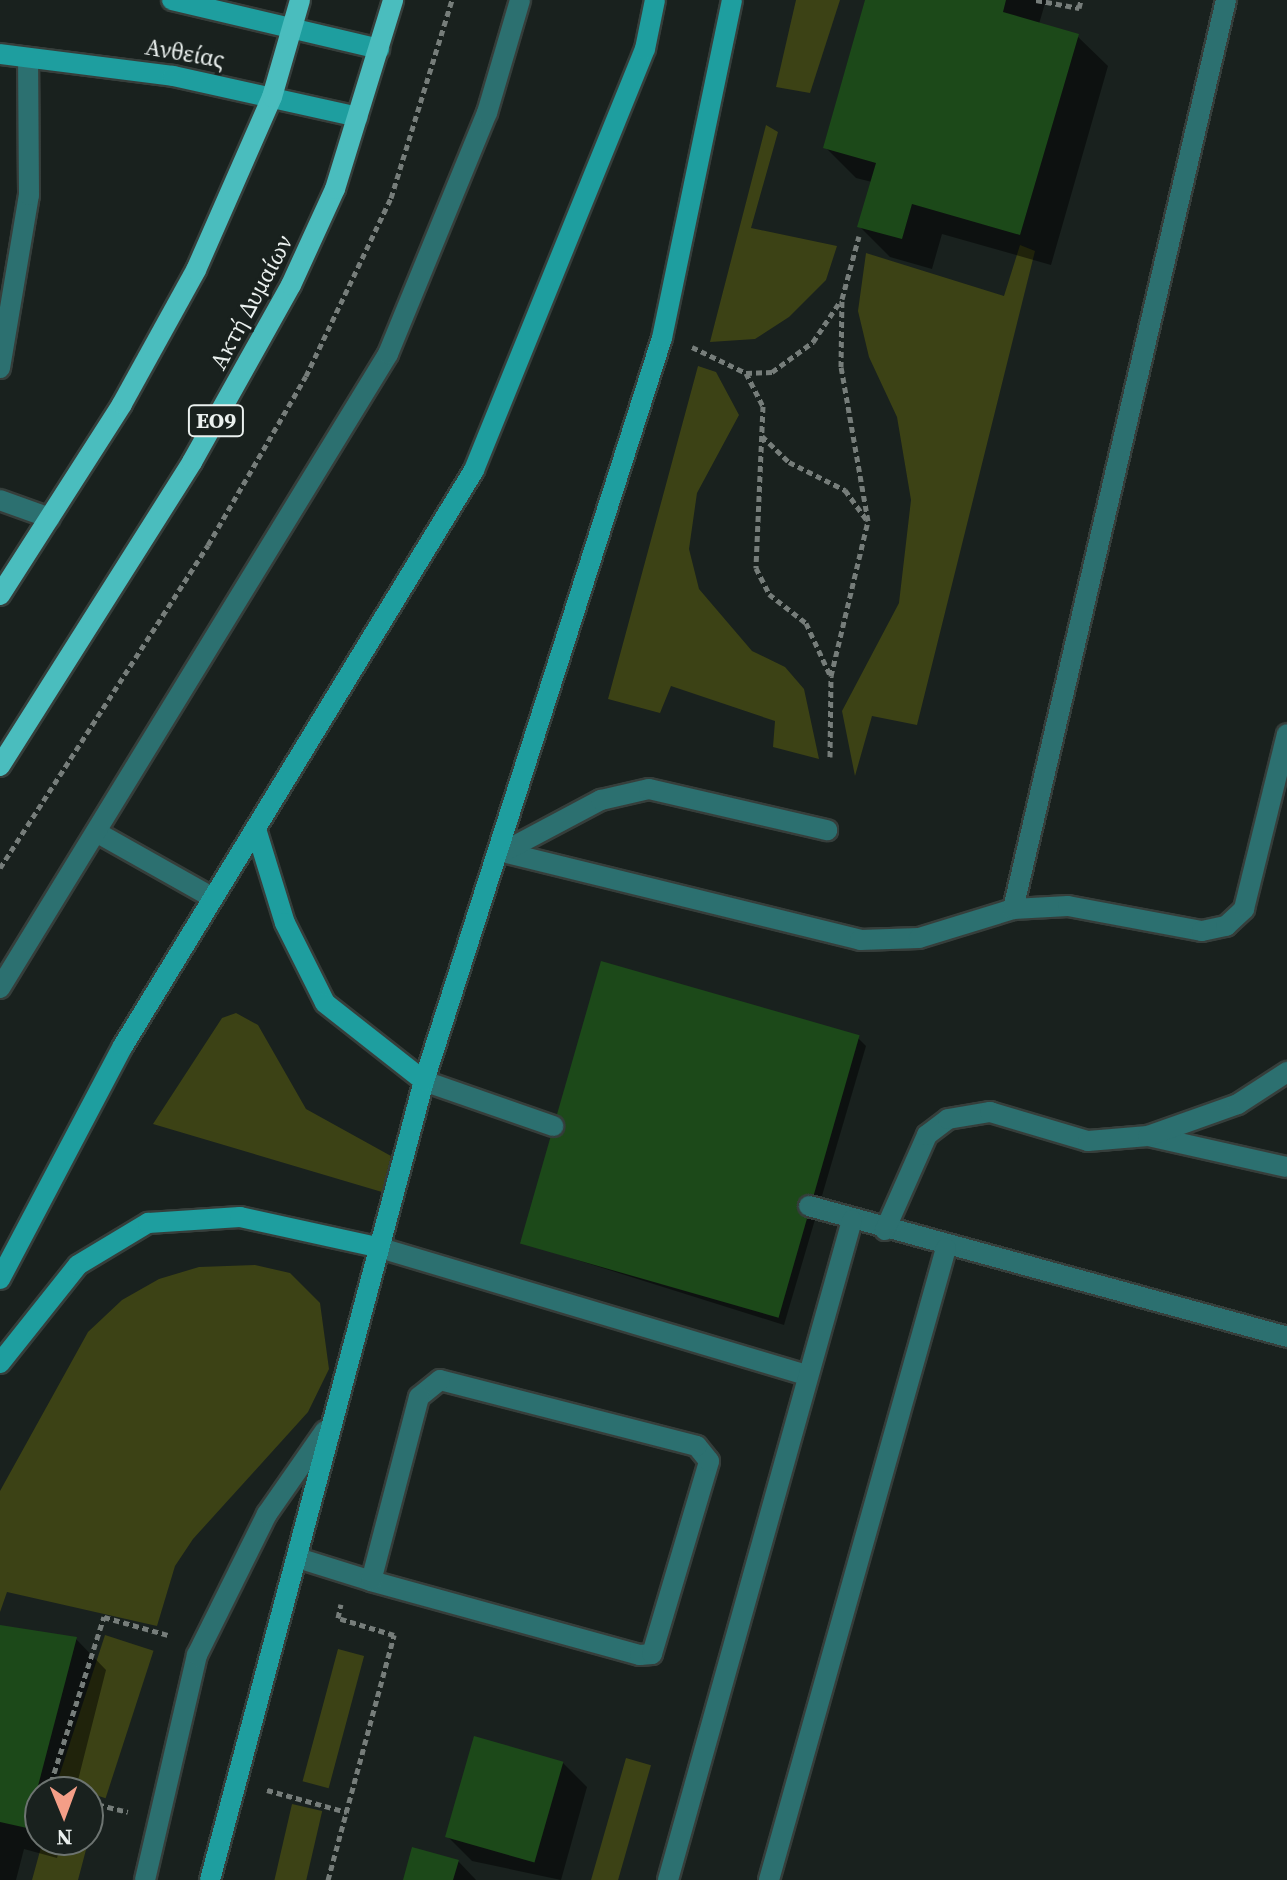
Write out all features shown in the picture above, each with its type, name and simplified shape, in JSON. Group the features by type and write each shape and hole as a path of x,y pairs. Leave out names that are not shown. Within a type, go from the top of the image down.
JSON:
{"main road":[{"name":"Ανθείας","path":"172,0 379,49"},
{"path":"0,595 164,331 272,97 300,0"},
{"name":"Ακτή Δυμαίων","path":"0,766 261,343 324,215 358,117 393,0"},
{"path":"0,1279 123,1046 474,470 645,49 655,0"},
{"path":"210,1880 235,1781 301,1559 325,1431 424,1081 503,852 662,338 732,0"},
{"name":"Ανθείας","path":"0,54 272,97 358,117"},
{"path":"256,829 285,923 325,1003 424,1081"},
{"path":"0,1363 78,1265 148,1223 240,1217 377,1247"}],"lane":[{"path":"0,988 388,354 487,113 520,0"},
{"path":"1013,909 1226,0"},
{"path":"0,368 29,195 28,58"},
{"path":"0,500 50,518"},
{"path":"503,852 860,940 919,938 1013,909 1068,906 1202,931 1226,926 1244,909 1287,734"},
{"path":"503,852 601,800 649,789 827,830"},
{"path":"96,832 213,898"},
{"path":"885,1230 927,1135 948,1119 990,1112 1088,1141 1148,1136 1238,1104 1287,1072"},
{"path":"424,1081 553,1126"},
{"path":"1148,1136 1287,1167"},
{"path":"809,1206 946,1248 1287,1337"},
{"path":"668,1880 806,1375 852,1220"},
{"path":"377,1247 806,1375"},
{"path":"769,1880 946,1248"},
{"path":"301,1559 371,1581 652,1654 709,1461 697,1446 440,1380 419,1397 371,1581"},
{"path":"145,1880 203,1644 267,1514 325,1431"}],"path":[{"path":"0,868 208,545 306,376 391,198 452,0"},
{"path":"1036,0 1079,8 1081,0"},
{"path":"830,757 831,676 868,521 841,367 842,299 859,236"},
{"path":"746,373 772,372 813,342 842,299"},
{"path":"662,338 721,356 746,373 763,406 756,568 769,594 806,623 831,676"},
{"path":"762,436 789,462 845,490 868,521"},
{"path":"294,1585 344,1595 338,1618 394,1635 328,1880"},
{"path":"53,1776 104,1617 203,1644"},
{"path":"235,1781 347,1812"}],"green space":[{"path":"796,0 840,0 810,93 776,87"},
{"path":"766,125 778,132 751,228 837,246 826,280 789,317 755,339 710,342"},
{"path":"1020,245 1035,251 917,725 872,716 855,776 842,711 899,603 911,500 897,417 869,357 858,311 866,253 1004,296"},
{"path":"698,366 716,372 739,415 697,493 689,549 699,589 752,651 785,667 804,689 819,759 773,747 775,721 671,686 660,713 608,699"},
{"path":"236,1013 258,1025 306,1109 391,1156 382,1192 153,1124 222,1018"},
{"path":"255,1265 290,1273 320,1303 329,1369 308,1412 193,1539 175,1566 157,1626 7,1592 0,1612 0,1491 88,1332 122,1300 159,1279 199,1267"},
{"path":"105,1635 154,1651 106,1798 104,1776 59,1776"},
{"path":"338,1649 364,1656 329,1788 303,1781"},
{"path":"626,1758 651,1765 618,1880 591,1880"},
{"path":"292,1804 322,1811 306,1880 274,1880"},
{"path":"39,1856 84,1856 78,1880 32,1880"}],"building":[{"path":"865,0 1006,0 1003,12 1079,34 1020,235 912,204 902,239 857,227 876,163 823,148"},
{"path":"601,961 860,1035 779,1318 520,1244"},
{"path":"0,1625 77,1637 41,1776 24,1776 24,1827 0,1822"},
{"path":"474,1736 563,1762 534,1863 445,1837"},
{"path":"412,1847 459,1860 453,1880 403,1880"}]}
